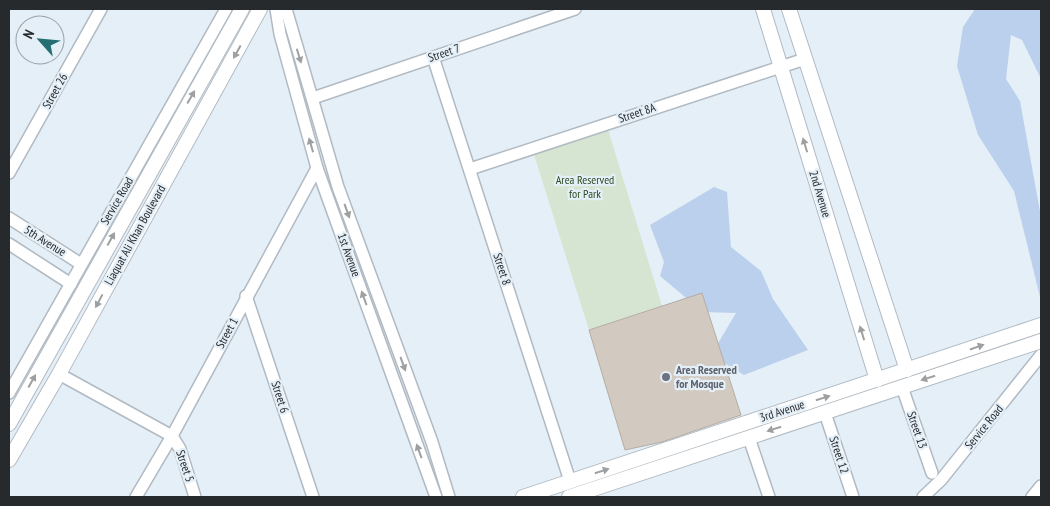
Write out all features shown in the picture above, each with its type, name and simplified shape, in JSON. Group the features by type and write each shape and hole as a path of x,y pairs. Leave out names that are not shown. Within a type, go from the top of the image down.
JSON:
{"main road":[{"name":"Liaquat Ali Khan Boulevard","path":"9,424 242,9"},
{"name":"Liaquat Ali Khan Boulevard","path":"9,460 59,374 260,9"},
{"name":"2nd Avenue","path":"763,9 877,380"},
{"path":"789,9 907,370"},
{"name":"3rd Avenue","path":"523,497 1041,325"},
{"name":"3rd Avenue","path":"569,497 1041,341"}],"street":[{"name":"Street 26","path":"9,173 101,9"},
{"name":"Service Road","path":"9,393 226,9"},
{"name":"1st Avenue","path":"276,9 280,34 317,168 436,497"},
{"path":"286,9 338,187 432,442 448,497"},
{"name":"Street 7","path":"313,98 575,9"},
{"name":"Street 8","path":"433,57 570,482"},
{"name":"Street 8A","path":"470,169 780,65 805,59"},
{"name":"Street 1","path":"136,497 172,436 246,296 317,168"},
{"name":"5th Avenue","path":"9,218 81,264"},
{"name":"5th Avenue","path":"9,244 71,284"},
{"name":"Street 6","path":"246,296 313,497"},
{"name":"Service Road","path":"923,497 941,480 1041,356"},
{"path":"59,374 172,436"},
{"name":"Street 13","path":"902,387 932,473"},
{"name":"Street 12","path":"825,413 852,497"},
{"name":"Street 5","path":"172,436 180,449 195,497"},
{"path":"749,438 769,497"},
{"path":"1032,497 1041,486"}],"green space":[{"name":"Area Reserved for Park","path":"606,123 662,306 589,330 532,148"}],"water":[{"path":"975,9 1041,9 1041,79 1022,40 1011,35 1006,79 1020,101 1041,217 1041,301 1014,191 978,135 957,66 963,27"},
{"path":"714,187 727,192 731,247 761,271 773,299 808,350 744,375 711,355 736,313 703,312 660,276 664,262 650,225"}],"building":[{"name":"Area Reserved for Mosque","path":"702,293 741,415 662,442 625,450 589,330"}],"place":[{"name":"Area Reserved for Mosque","path":"666,377"}]}
